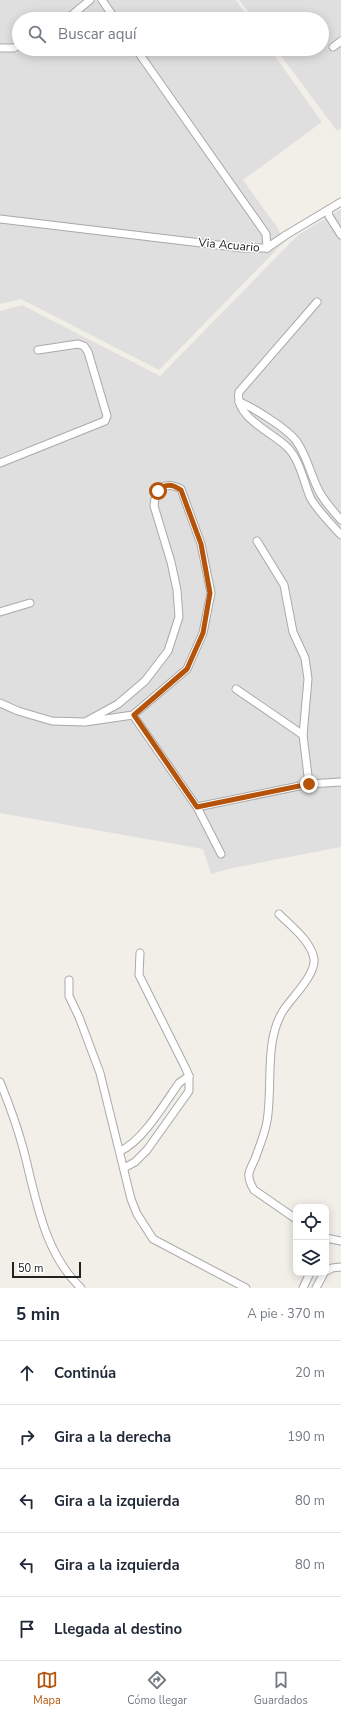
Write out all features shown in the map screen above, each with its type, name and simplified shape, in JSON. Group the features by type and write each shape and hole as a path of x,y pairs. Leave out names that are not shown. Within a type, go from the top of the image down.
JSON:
{"street":[{"path":"75,12 90,0"},
{"path":"102,0 110,12"},
{"path":"333,47 341,41"},
{"path":"0,48 12,48"},
{"name":"Via Acuario","path":"0,219 243,248 267,248 266,234 141,56"},
{"path":"267,248 341,202"},
{"path":"328,210 329,216 341,235"},
{"path":"317,302 239,392 239,402 245,415 289,448 300,468 311,498 341,535"},
{"path":"0,463 105,421 107,416 88,352 84,346 78,344 38,350"},
{"path":"239,402 251,406 266,416 297,441 309,464 320,493 340,518"},
{"path":"0,703 18,711 52,721 85,722 134,715 187,669 203,633 210,593 201,544 181,490 169,485 163,486 155,496 154,506 171,562 177,590 179,617 168,651 140,686 118,704 85,722"},
{"path":"257,541 284,585 293,632 305,658 308,679 303,736 309,784"},
{"path":"0,612 30,603"},
{"path":"236,689 303,736"},
{"path":"134,715 197,807 221,854"},
{"path":"197,807 309,784 341,782"},
{"path":"279,914 310,947 314,960 314,966 307,979 283,1011 275,1029 267,1122 263,1138 249,1174 250,1183 254,1190 293,1217"},
{"path":"124,1168 135,1162 147,1150 189,1090 189,1076 140,975 140,952"},
{"path":"70,980 69,996 79,1017 100,1073 131,1199 137,1214 153,1239 246,1288"},
{"path":"120,1151 127,1148 136,1140 180,1083 189,1076"},
{"path":"0,1082 23,1148 33,1191 53,1250 65,1269 81,1288"},
{"path":"329,1239 341,1241"},
{"path":"329,1270 341,1267"},
{"path":"303,1288 309,1276"},
{"path":"316,1288 323,1276"}],"shaded area":[{"path":"0,0 236,0 244,12 12,12 12,56 275,56 322,122 243,180 277,227 284,242 159,370 21,299 0,304"},
{"path":"239,0 341,0 341,128 337,131 281,56 329,56 329,12 248,12"},
{"path":"341,209 341,847 232,868 211,874 203,849 0,813 0,311 22,305 160,376 298,235"}],"route":[{"path":"158,491 163,486 169,485 175,486 181,490 201,544 210,593 203,633 187,669 134,715 197,807 309,784"}]}
